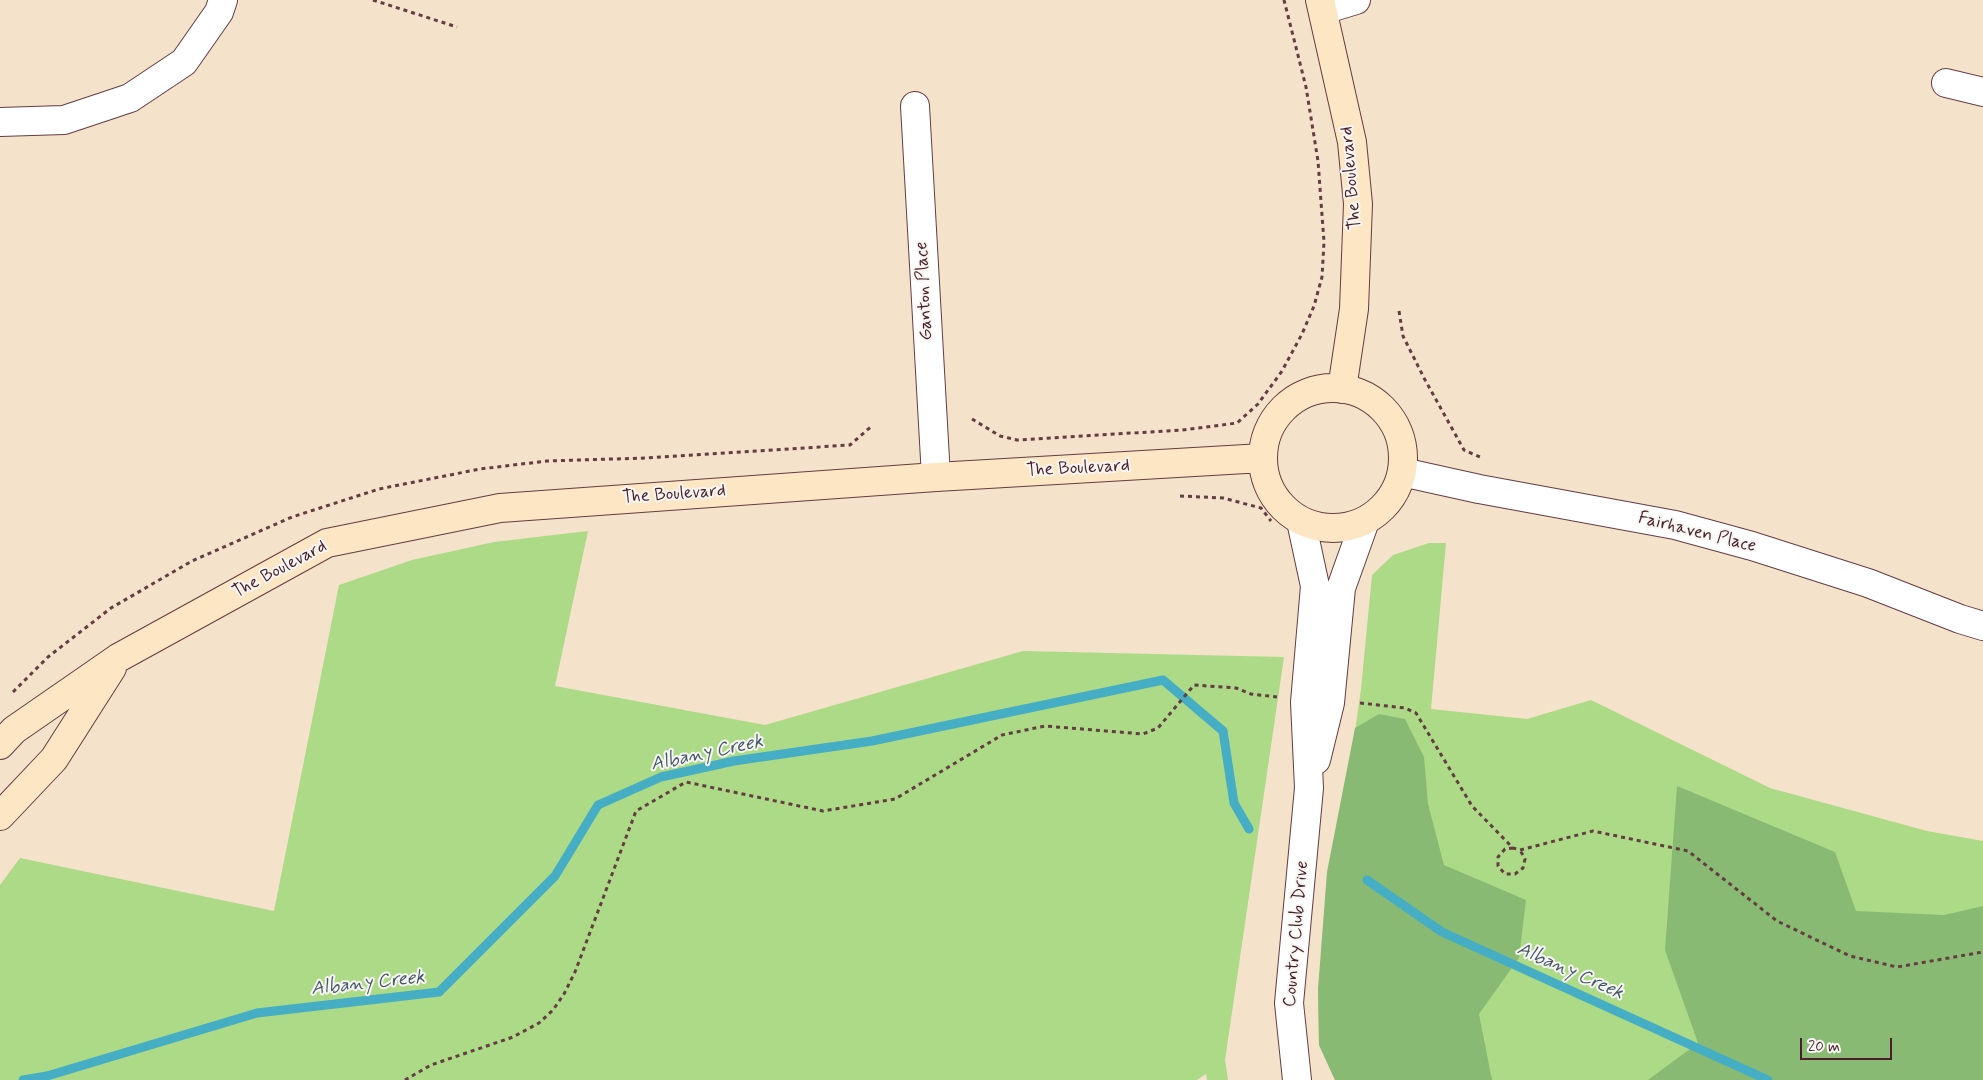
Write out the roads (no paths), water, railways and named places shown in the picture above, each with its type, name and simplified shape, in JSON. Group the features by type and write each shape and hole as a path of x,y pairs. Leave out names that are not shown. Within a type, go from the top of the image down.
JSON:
{"street":[{"path":"0,122 64,120 130,98 184,62 219,12 223,0"},
{"path":"1321,5 1356,0"},
{"name":"The Boulevard","path":"1321,5 1352,142 1358,204 1354,309 1342,389"},
{"path":"1946,84 1983,92"},
{"name":"Ganton Place","path":"915,106 936,477"},
{"path":"1330,388 1342,389 1369,398 1390,417 1402,444 1402,472 1393,496 1385,506 1365,522 1340,528 1317,526 1301,521 1289,513 1275,497 1266,479 1263,458 1264,446 1272,424 1287,406 1306,394 1330,388"},
{"name":"The Boulevard","path":"0,745 14,730 118,658 327,543 500,508 936,477 1263,458"},
{"name":"Fairhaven Place","path":"1402,472 1479,489 1675,525 1752,546 1868,583 1983,626"},
{"name":"Country Club Drive","path":"1297,1080 1289,1004 1309,788 1305,702 1316,586 1301,521"},
{"name":"Country Club Drive","path":"1309,788 1330,703 1341,588 1365,522"},
{"name":"The Boulevard","path":"0,816 54,760 118,658"}],"waterway":[{"name":"Albany Creek","path":"23,1080 47,1076 257,1013 439,992 555,876 598,805 661,777 734,761 872,741 1163,680 1223,731 1234,803 1249,829"},
{"name":"Albany Creek","path":"1367,880 1442,932 1768,1080"}]}
